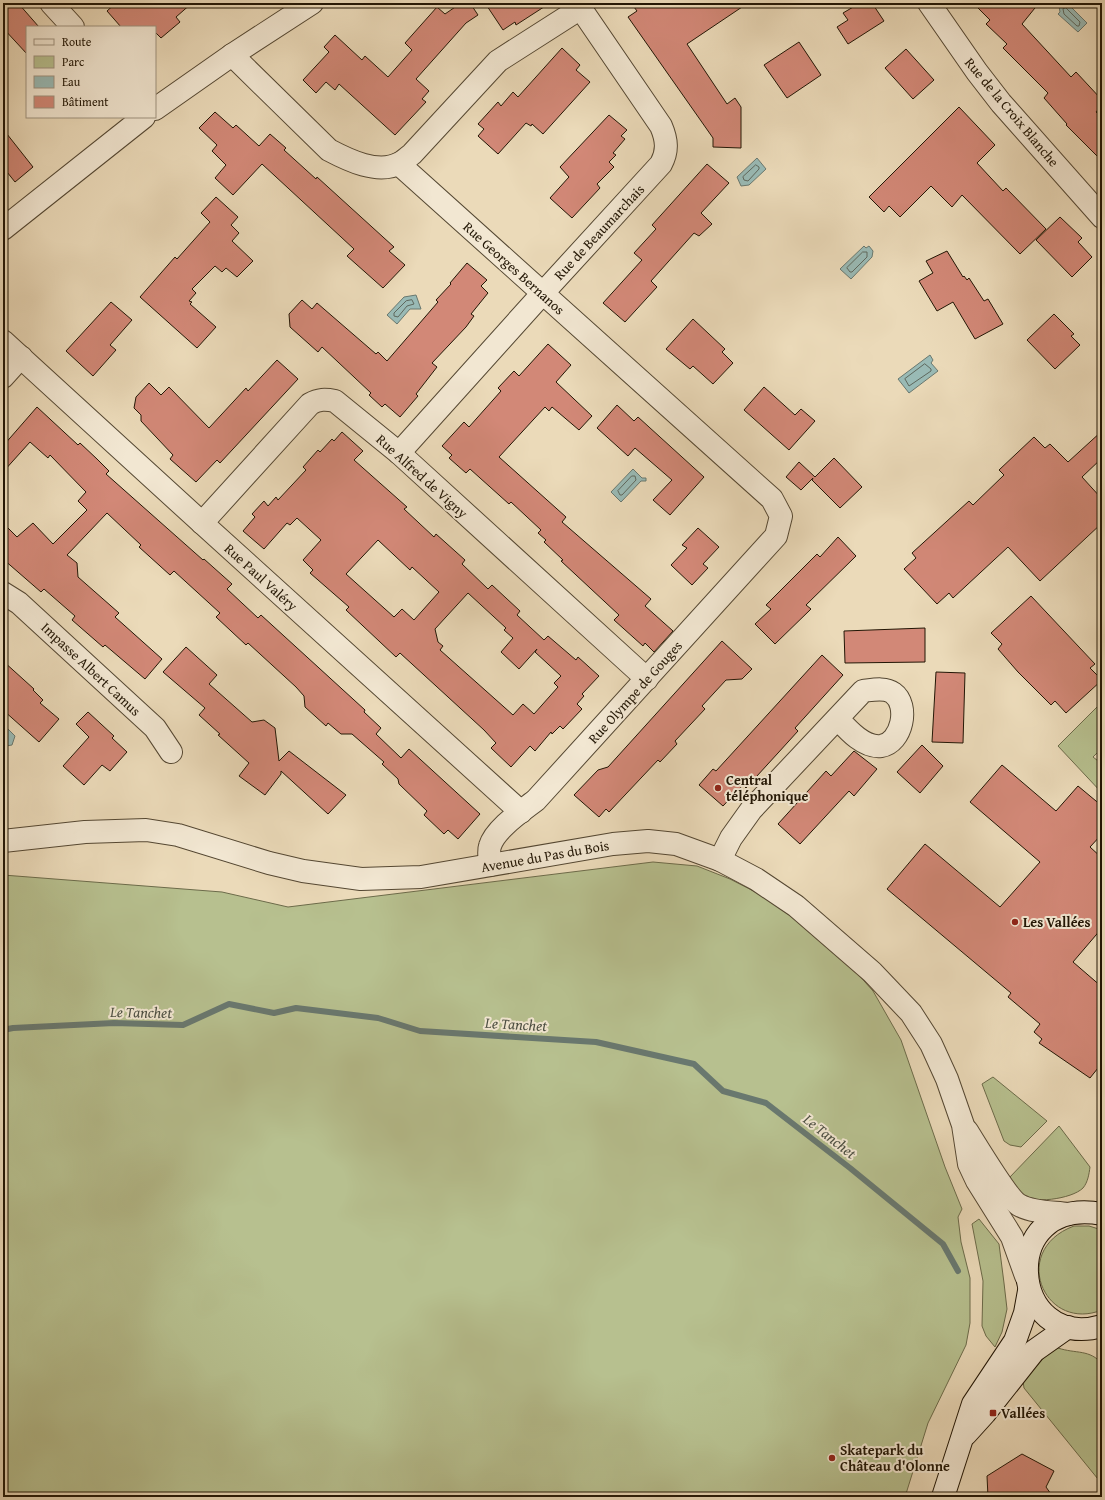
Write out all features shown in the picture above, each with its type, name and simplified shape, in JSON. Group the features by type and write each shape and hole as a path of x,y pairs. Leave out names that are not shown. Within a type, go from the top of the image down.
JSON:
{"street":[{"path":"52,3 73,26"},
{"path":"156,108 232,55 312,3"},
{"name":"Rue de la Croix Blanche","path":"929,3 977,72 1001,103 1102,217"},
{"name":"Rue de Beaumarchais","path":"399,164 412,154 498,61 579,5 661,126 666,144 666,154 661,164 399,453"},
{"path":"232,55 329,150 348,160 364,165 383,167 399,164"},
{"path":"3,229 143,118"},
{"name":"Rue Georges Bernanos","path":"399,164 772,499 781,516"},
{"name":"Rue Paul Valéry","path":"3,341 521,812"},
{"path":"3,377 21,357"},
{"name":"Rue Alfred de Vigny","path":"202,523 310,404 317,400 330,400 344,406 399,453 647,680"},
{"name":"Rue Olympe de Gouges","path":"490,865 490,847 494,839 510,821 536,800 647,680 776,536 781,516"},
{"name":"Impasse Albert Camus","path":"3,593 19,603 155,728 172,752"},
{"path":"720,860 731,838 751,810 838,718"},
{"name":"Avenue du Pas du Bois","path":"3,840 86,832 146,830 178,835 269,863 302,871 361,879 421,877 613,844 648,841 676,844 720,860 756,879 796,906 844,945 897,997 911,1013 932,1044 947,1079 963,1125 970,1164 977,1181 1012,1237 1036,1303 1044,1314 1055,1322 1068,1327"},
{"name":"Avenue du Pas du Bois","path":"963,1125 1017,1204 1027,1208 1068,1214"},
{"path":"943,1497 951,1467 963,1438 973,1404 1016,1342 1025,1314 1028,1283 1028,1254 1032,1244 1041,1231 1054,1220 1068,1214 1085,1212 1102,1214"},
{"path":"963,1438 985,1414 1034,1350 1068,1327 1081,1329 1102,1326"}],"green space":[{"path":"1102,702 1102,748 1093,757 1102,764 1102,793 1058,746"},
{"path":"653,862 697,866 730,879 767,898 840,954 873,991 901,1040 945,1167 962,1209 958,1217 961,1242 970,1278 970,1323 966,1345 928,1423 905,1497 3,1497 3,875 222,892 288,907"},
{"path":"993,1077 1047,1121 1021,1147 1010,1145 1004,1141 982,1084"},
{"path":"1059,1126 1090,1167 1088,1178 1083,1188 1078,1192 1061,1198 1041,1200 1024,1197 1018,1194 1009,1178"},
{"path":"979,1219 999,1244 1004,1283 1007,1309 1002,1332 995,1347 986,1336 982,1326 983,1281 972,1224"},
{"path":"1074,1226 1089,1226 1102,1230 1102,1310 1081,1314 1064,1310 1051,1300 1042,1286 1039,1269 1043,1252 1054,1237"},
{"path":"1058,1348 1088,1354 1093,1356 1102,1364 1102,1484 1024,1388 1023,1381 1051,1350"}],"water":[{"path":"1067,3 1087,23 1078,32 1058,14 1060,12 1059,6"},
{"path":"757,158 766,169 749,185 741,186 737,177"},
{"path":"864,246 866,248 869,246 873,251 872,257 851,279 840,269"},
{"path":"416,295 421,309 410,309 397,324 387,315 404,297"},
{"path":"930,355 933,360 931,363 938,371 909,393 898,379"},
{"path":"633,469 642,478 646,478 646,481 641,481 621,502 611,492"},
{"path":"3,724 15,736 12,745 6,746 3,743"}],"building":[{"path":"3,3 18,3 38,26 26,26 26,53 3,28"},
{"path":"116,3 192,3 176,17 180,22 161,38 156,33 156,26 120,26 107,11"},
{"path":"461,3 470,3 478,15 466,23 416,79 429,91 422,99 426,102 395,135 339,84 335,90 326,82 316,93 303,80 329,52 324,47 335,35 362,60 365,56 388,77 412,50 405,43 437,7 445,14"},
{"path":"485,3 550,3 516,25 515,22 503,30"},
{"path":"631,3 748,3 687,44 727,104 735,98 741,107 741,148 713,147 713,138 628,17 637,11"},
{"path":"860,3 872,3 884,21 848,44 837,27 848,20 843,13"},
{"path":"973,3 1039,3 1022,24 1071,77 1076,72 1102,100 1102,105 1096,112 1102,118 1102,161 1066,125 1067,124 1044,98 1048,93 1003,48 1007,44 986,24 990,20"},
{"path":"799,42 821,75 787,98 764,65"},
{"path":"562,48 580,65 576,70 590,82 543,134 532,124 531,126 526,123 498,154 478,136 484,129 478,124 498,102 501,106 513,92 518,97"},
{"path":"906,49 934,80 913,99 885,68"},
{"path":"959,107 995,145 977,163 1003,191 1006,188 1046,229 1020,254 962,195 952,207 931,186 900,217 889,206 884,212 869,197"},
{"path":"215,112 233,128 236,125 259,146 270,134 286,148 284,150 316,179 317,177 394,247 389,251 405,265 383,288 347,256 354,249 262,164 233,195 215,178 226,165 212,151 217,145 199,128"},
{"path":"609,115 627,130 621,136 625,139 613,153 616,155 609,162 614,167 597,184 600,188 572,218 550,198 569,177 560,167"},
{"path":"3,129 33,167 15,182 3,167"},
{"path":"707,164 729,183 701,213 712,224 699,236 694,233 651,281 657,287 625,322 603,303 642,260 634,253 656,229 652,225"},
{"path":"216,197 238,217 231,225 239,233 232,241 253,261 237,277 226,268 222,272 215,266 192,289 196,293 189,301 192,302 190,304 216,327 197,348 140,297 175,257 177,259 210,222 201,213"},
{"path":"1060,217 1082,238 1078,242 1092,257 1072,277 1036,240"},
{"path":"947,251 963,277 964,276 967,280 969,278 984,301 988,299 1003,324 975,339 953,302 937,311 919,281 933,273 926,261"},
{"path":"467,263 487,280 481,286 488,293 471,314 474,316 466,327 432,363 437,367 416,394 418,396 400,417 385,404 382,407 369,395 371,393 322,347 318,352 290,327 289,314 302,300 312,309 317,303 376,354 378,352 387,361 438,302 436,300 451,284 450,283"},
{"path":"111,302 132,320 110,345 116,350 93,376 66,351"},
{"path":"1054,314 1074,334 1071,336 1080,345 1055,369 1027,340"},
{"path":"693,319 725,349 722,352 733,363 713,384 693,366 690,369 666,349"},
{"path":"548,344 571,365 556,382 592,416 579,430 552,407 549,411 545,407 499,457 566,517 562,522 651,599 645,606 673,631 654,652 645,643 643,646 614,620 619,615 561,561 563,560 544,542 546,540 538,533 541,530 511,502 509,504 470,469 466,473 449,458 452,455 442,446 464,422 469,427 501,391 498,388 514,371 519,376"},
{"path":"277,360 298,379 220,463 217,460 196,482 170,459 173,455 141,421 141,415 134,408 136,397 149,383 161,395 169,387 209,428 246,388 248,391"},
{"path":"764,387 795,415 801,409 815,421 789,450 744,410"},
{"path":"617,405 634,421 638,417 704,477 670,515 653,500 672,480 635,448 628,456 597,428"},
{"path":"37,407 78,445 80,443 97,459 109,471 106,474 232,584 227,589 258,618 261,615 365,710 364,712 381,728 376,734 401,758 409,749 480,814 458,839 448,830 444,834 424,815 427,811 399,784 398,779 382,764 384,762 352,734 341,734 328,723 326,726 305,707 304,696 296,687 248,643 246,645 216,617 220,613 174,571 170,575 139,547 141,545 107,513 67,555 77,563 78,577 119,613 115,617 162,659 145,679 105,645 103,647 72,620 75,616 44,589 41,592 3,559 3,523 17,537 33,523 53,544 87,510 78,501 86,492 50,455 48,458 30,442 3,472 3,446"},
{"path":"1102,431 1102,458 1082,477 1102,499 1102,523 1040,581 1008,547 953,598 949,593 937,604 904,569 916,558 912,553 969,501 973,505 1004,475 999,470 1034,437 1045,448 1050,444 1068,462"},
{"path":"342,432 363,451 354,460 407,507 404,509 434,537 436,534 465,560 462,564 488,589 492,585 520,611 517,615 544,640 548,636 576,660 578,657 599,676 582,694 584,696 577,704 582,709 563,729 560,726 552,734 551,732 535,751 530,746 511,767 491,748 496,743 484,730 400,653 396,657 346,610 349,607 310,573 313,570 303,560 321,540 297,518 290,525 287,523 264,549 243,531 255,517 252,514 264,501 268,506 276,497 278,500 306,470 303,467 318,450 320,452 332,439 334,441","holes":["378,540 410,570 412,567 439,592 414,620 402,609 394,617 346,574","468,593 506,628 504,630 513,638 501,652 519,669 537,649 535,652 561,676 554,683 558,687 534,714 523,704 513,715 440,650 443,646 438,642 435,629"]},
{"path":"834,458 862,487 840,508 812,480 813,478 801,490 786,477 799,462 815,477"},
{"path":"698,528 719,547 703,564 708,568 692,585 671,565 687,548 682,545"},
{"path":"838,537 856,556 806,605 811,609 775,644 755,624 771,609 766,605 817,554 820,557"},
{"path":"1031,596 1095,664 1090,668 1102,680 1066,713 1055,701 1051,705 1018,672 998,649 1002,644 991,633"},
{"path":"925,628 925,662 845,663 844,631"},
{"path":"722,641 752,669 742,679 726,680 702,706 705,709 675,741 677,744 660,762 658,760 609,812 606,809 599,817 574,795 598,770 608,767"},
{"path":"186,647 217,675 209,684 252,722 264,720 275,728 279,761 289,751 346,795 328,814 281,771 281,774 265,795 239,776 249,763 218,735 220,734 199,715 205,708 163,672"},
{"path":"822,655 843,675 795,728 798,731 746,788 743,785 723,806 699,785 713,769 716,771"},
{"path":"3,661 34,689 33,690 43,700 40,703 59,719 39,742 3,710"},
{"path":"936,672 965,673 963,743 932,742"},
{"path":"88,712 114,736 112,738 127,752 110,771 102,765 84,785 63,766 89,737 76,724"},
{"path":"922,745 943,766 920,793 897,772"},
{"path":"854,751 877,769 854,796 849,791 800,844 778,824 826,771 831,776"},
{"name":"Les Vallées","path":"1002,765 1056,811 1078,786 1102,806 1102,834 1090,847 1102,858 1102,928 1073,962 1102,987 1102,1063 1090,1078 1039,1043 1042,1039 1034,1032 1040,1024 1008,997 1011,993 887,889 925,844 1000,907 1040,862 970,802"},
{"path":"1022,1454 1054,1471 1046,1487 1053,1497 988,1497 987,1476"}],"waterway":[{"name":"Le Tanchet","path":"3,1030 13,1028 114,1023 183,1025 229,1004 274,1013 296,1008 378,1018 420,1031 596,1042 694,1064 723,1091 766,1103 850,1168 943,1244 958,1271"}],"place":[{"name":"Central téléphonique","path":"718,788"},
{"name":"Les Vallées","path":"1015,922"},
{"name":"Vallées","path":"993,1413"},
{"name":"Skatepark du Château d'Olonne","path":"832,1458"}]}
